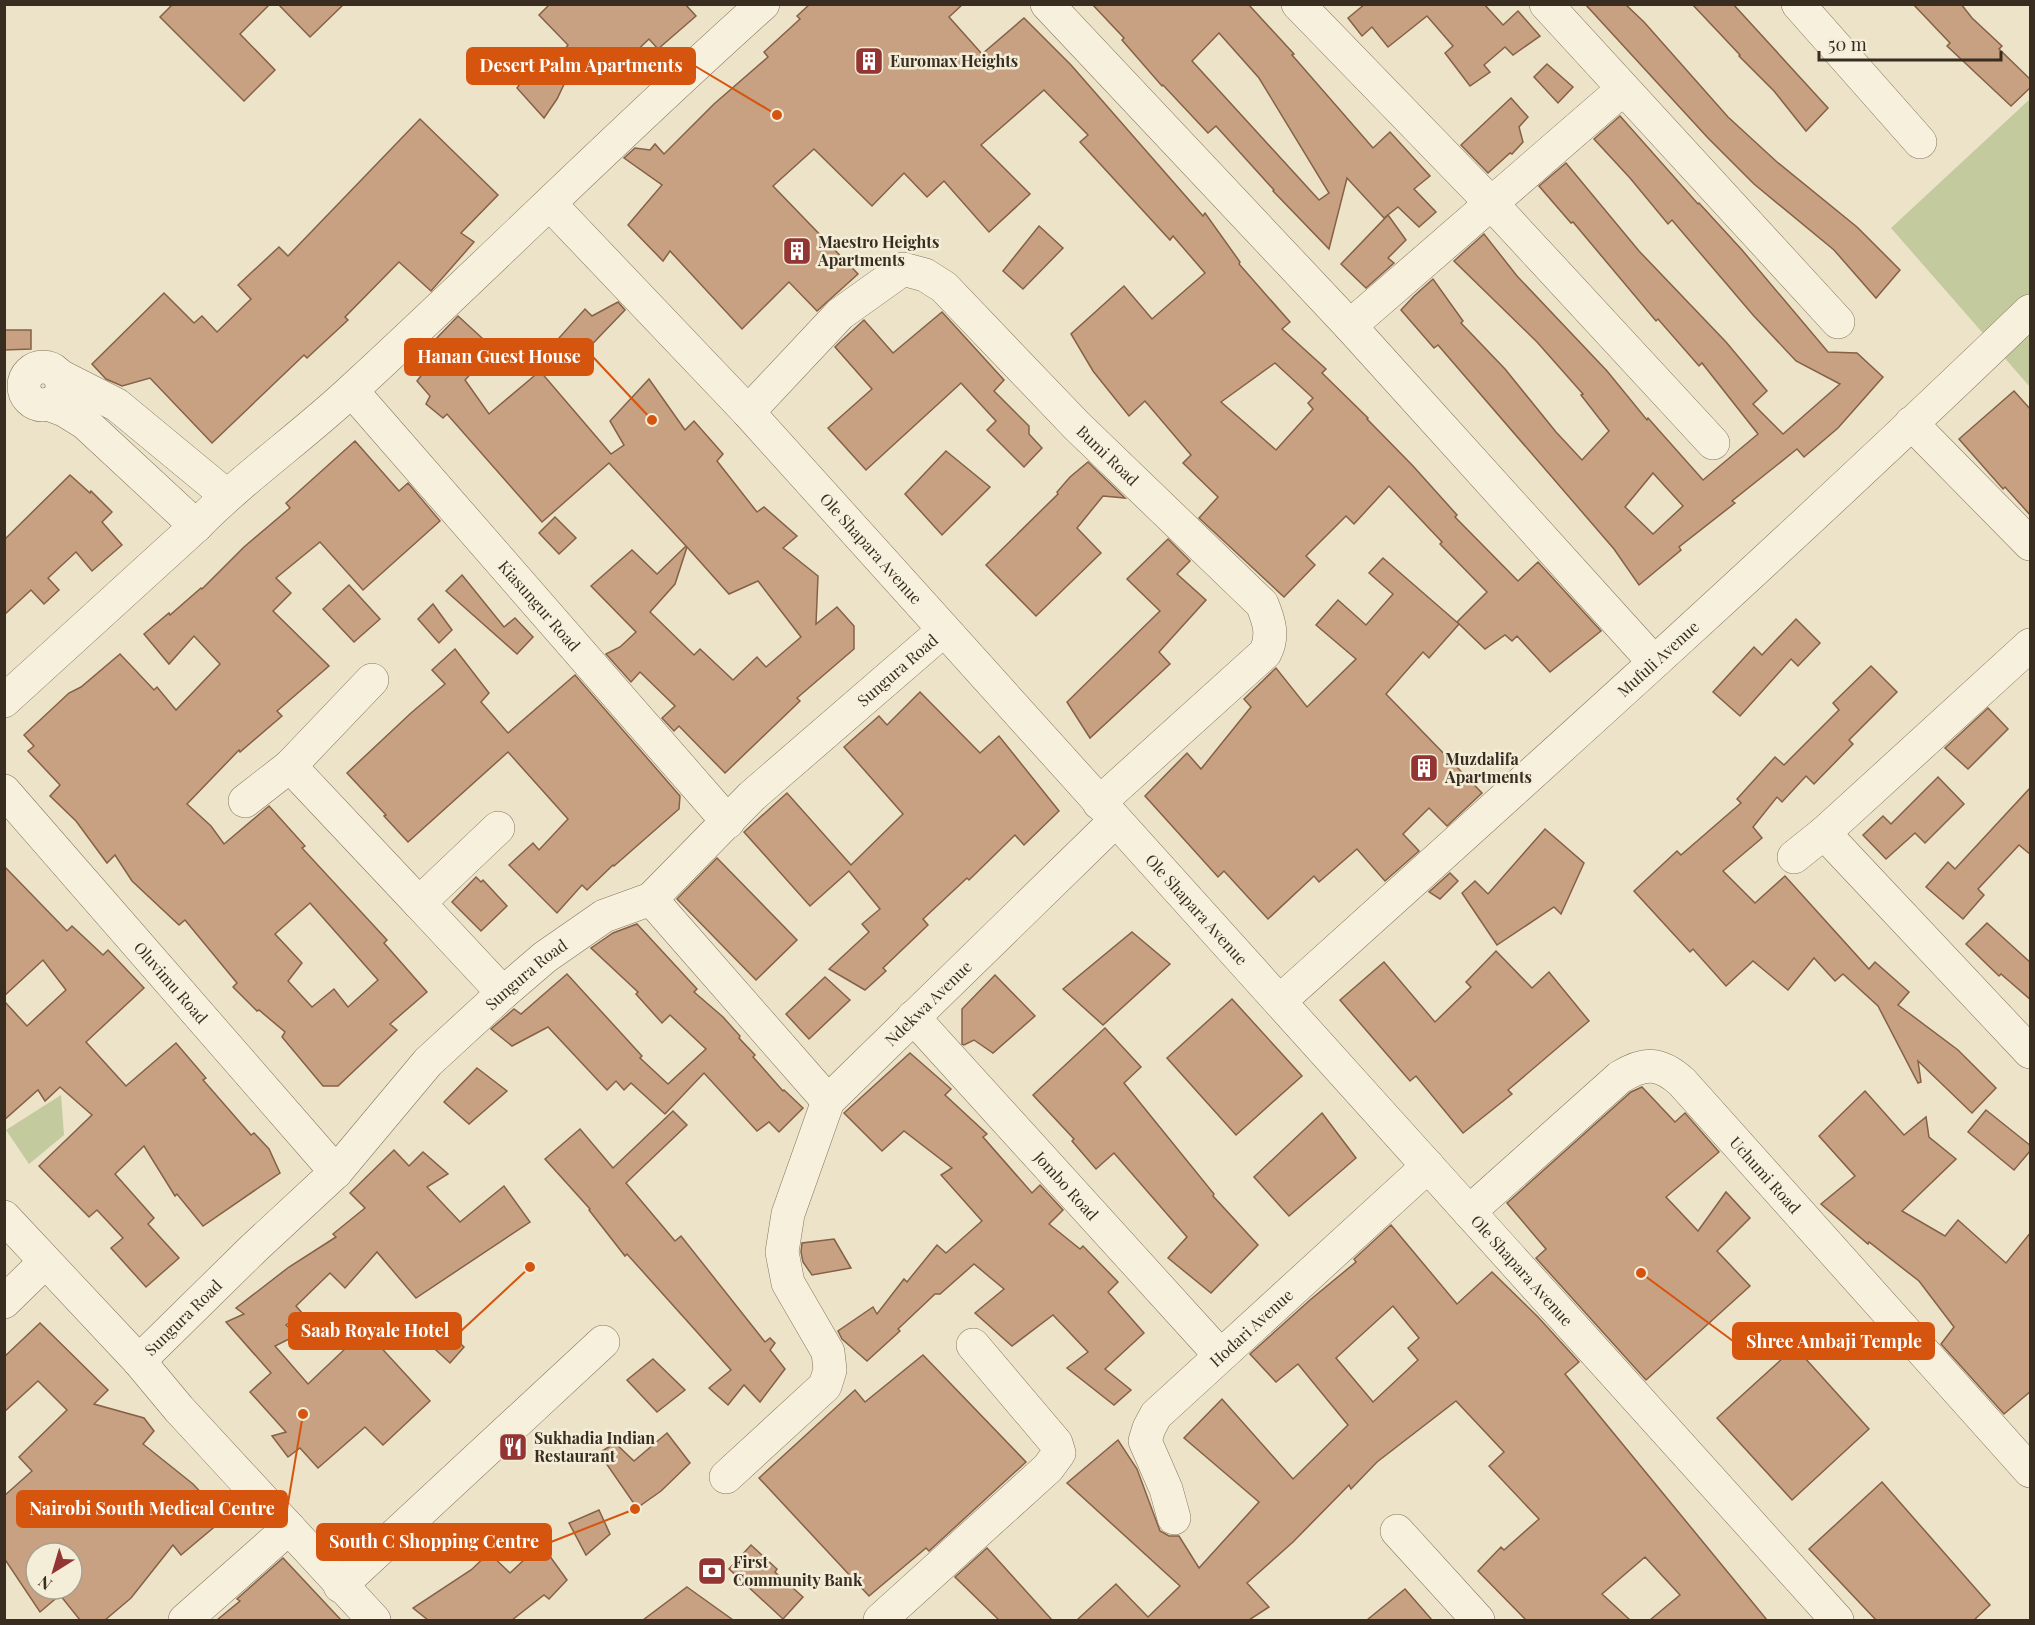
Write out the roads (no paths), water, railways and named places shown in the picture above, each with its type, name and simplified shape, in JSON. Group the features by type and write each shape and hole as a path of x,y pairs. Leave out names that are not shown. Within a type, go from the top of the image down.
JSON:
{"street":[{"path":"4,701 196,526 226,495 352,391 606,149 763,4"},
{"path":"1047,4 1350,326 1654,662"},
{"path":"1298,4 1491,203 1713,443"},
{"path":"1546,4 1838,322"},
{"path":"1803,6 1920,142"},
{"path":"1350,326 1623,89"},
{"name":"Ole Shapara Avenue","path":"550,204 748,412 1837,1620"},
{"name":"Bumi Road","path":"748,412 840,314 903,269 925,275 944,287 1077,426 1262,604 1270,623 1270,643 1265,653 1107,812"},
{"name":"Mufuli Avenue","path":"1280,1001 1654,662 2031,311"},
{"path":"196,526 85,423 63,410 54,390 117,405 226,495"},
{"name":"Kiasungur Road","path":"352,391 728,822"},
{"path":"1911,423 2031,544"},
{"name":"Sungura Road","path":"139,1361 253,1249 336,1172 428,1062 503,993 545,957 604,916 651,899 752,796 944,630"},
{"path":"1794,856 1824,832 2031,645"},
{"path":"245,801 290,766 372,680"},
{"path":"290,766 503,993"},
{"name":"Oluvimu Road","path":"4,790 336,1172"},
{"name":"Ndekwa Avenue","path":"726,1477 825,1386 830,1370 828,1352 788,1283 782,1252 788,1215 828,1101 913,1017 1107,812"},
{"path":"419,903 498,828"},
{"path":"1824,832 2031,1052"},
{"path":"651,899 828,1101"},
{"name":"Jombo Road","path":"913,1017 1220,1355"},
{"name":"Uchumi Road","path":"1469,1212 1620,1077 1636,1068 1653,1066 1669,1070 2031,1471"},
{"name":"Hodari Avenue","path":"1174,1518 1166,1489 1145,1441 1156,1415 1428,1166"},
{"path":"4,1217 139,1361 179,1409 340,1586 374,1620"},
{"path":"4,1302 45,1262"},
{"path":"340,1586 603,1342"},
{"path":"880,1620 1048,1468 1059,1453 1056,1443 972,1345"},
{"path":"185,1620 289,1528"},
{"path":"1397,1531 1478,1620"}],"place":[{"name":"Euromax Heights","path":"869,61"},
{"name":"Desert Palm Apartments","path":"777,115"},
{"name":"Maestro Heights Apartments","path":"797,251"},
{"name":"Hanan Guest House","path":"652,420"},
{"name":"Muzdalifa Apartments","path":"1424,768"},
{"name":"Saab Royale Hotel","path":"530,1267"},
{"name":"Shree Ambaji Temple","path":"1641,1273"},
{"name":"Nairobi South Medical Centre","path":"303,1414"},
{"name":"Sukhadia Indian Restaurant","path":"513,1447"},
{"name":"South C Shopping Centre","path":"635,1509"},
{"name":"First Community Bank","path":"712,1571"}]}
